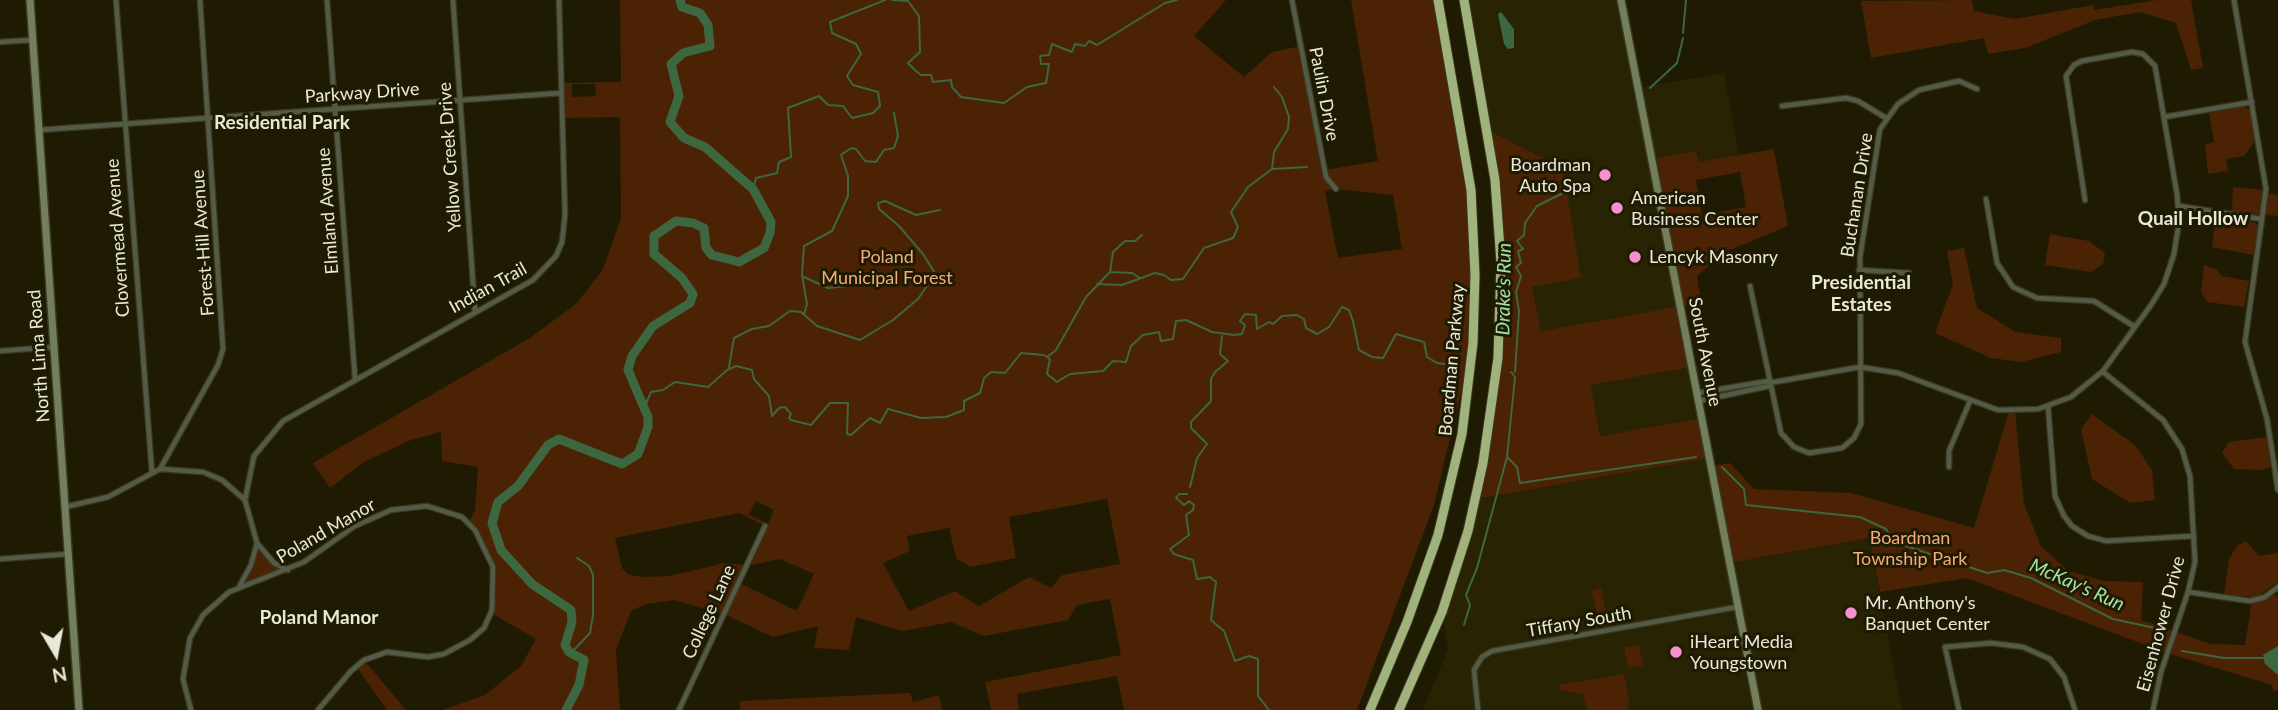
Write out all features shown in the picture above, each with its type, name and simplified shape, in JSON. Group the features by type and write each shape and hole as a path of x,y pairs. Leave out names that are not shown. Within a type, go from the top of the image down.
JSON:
{"highway":[{"name":"Boardman Parkway","path":"1370,710 1408,622 1438,536 1462,434 1473,343 1475,275 1471,190 1438,0"},
{"path":"1407,710 1457,569 1476,499 1489,430 1500,341 1501,264 1495,180 1464,0"},
{"path":"1399,710 1432,637"}],"main road":[{"name":"North Lima Road","path":"30,0 79,710"},
{"name":"South Avenue","path":"1621,0 1758,710"}],"street":[{"name":"Clovermead Avenue","path":"116,0 152,473"},
{"name":"Forest-Hill Avenue","path":"160,469 218,365 223,349 200,0"},
{"name":"Elmland Avenue","path":"327,0 355,379"},
{"name":"Yellow Creek Drive","path":"453,0 475,311"},
{"name":"Indian Trail","path":"245,500 252,463 274,429 293,413 539,276 552,263 560,248 565,215 559,0"},
{"name":"Paulin Drive","path":"1292,0 1326,177 1336,189"},
{"path":"2234,0 2266,180 2246,313 2245,342 2249,366 2265,410 2278,490"},
{"path":"0,42 33,40"},
{"path":"1698,397 1860,368 1898,373 1970,401 2009,411 2048,406 2078,392 2103,371 2156,298 2169,270 2178,238 2179,206 2155,66 2143,54 2133,52 2082,61 2069,69 2065,86 2085,200"},
{"name":"Buchanan Drive","path":"1750,286 1777,425 1784,438 1801,451 1829,452 1848,445 1859,431 1859,270 1875,145 1886,118 1903,100 1925,88 1959,81 1977,89"},
{"name":"Parkway Drive","path":"39,130 561,93"},
{"path":"1783,106 1846,98 1858,101 1886,118"},
{"path":"2164,117 2252,102"},
{"path":"1986,198 1997,263 2013,287 2037,298 2094,301 2135,327"},
{"path":"2179,206 2262,219"},
{"path":"1859,270 1909,273"},
{"path":"0,351 54,347"},
{"name":"Eisenhower Drive","path":"2103,371 2156,413 2178,441 2190,475 2194,562 2188,592 2161,671 2153,710"},
{"path":"1949,467 1949,451 1970,401"},
{"path":"2048,406 2055,496 2072,526 2088,536 2106,541 2194,536"},
{"path":"65,508 108,497 160,469 194,470 214,475 245,500 257,543 274,563 288,570"},
{"name":"Poland Manor","path":"191,710 183,679 190,638 213,605 239,586 288,570 320,553 362,523 391,510 418,505 448,511 469,523 493,567 491,613 476,636 438,656 387,652 374,655 351,671 318,710"},
{"name":"College Lane","path":"679,710 765,526"},
{"path":"239,586 251,565 257,543"},
{"path":"0,559 68,554"},
{"path":"2188,592 2250,601 2265,597 2278,587"},
{"name":"Tiffany South","path":"1478,710 1474,670 1482,657 1492,652 1738,607"},
{"path":"1959,710 1945,647 1991,643 2023,647 2050,659 2064,677 2076,710"}],"shaded area":[{"path":"1464,0 1621,0 1638,88 1724,73 1739,155 1699,163 1697,152 1680,306 1540,331 1532,287 1581,278 1488,130"},
{"path":"1501,12 1514,29 1514,48 1508,49 1504,44 1498,14"},
{"path":"1692,367 1702,418 1600,436 1591,385"},
{"path":"1710,458 1730,563 1869,538 1902,710 1423,710 1448,649 1442,612 1476,499"},
{"path":"2278,646 2278,675 2265,664 2263,655"}],"green space":[{"name":"Poland Municipal Forest","path":"620,0 1226,0 1194,36 1244,77 1272,52 1301,46 1325,170 1378,161 1351,0 1438,0 1471,190 1473,343 1434,505 1357,710 1124,710 1117,676 1017,694 1019,710 991,710 985,682 1121,655 1110,599 1077,605 1068,620 984,636 951,622 902,631 856,617 849,650 814,648 818,626 773,637 724,614 674,600 646,604 631,611 616,650 620,710 443,710 485,695 521,666 536,639 491,613 494,572 469,523 475,510 478,467 442,461 441,432 411,440 364,462 330,488 313,463 530,338 577,303 603,269 621,218 620,117 562,118 561,83 621,82","holes":["572,84 595,84 596,96 572,97","1336,189 1393,195 1402,249 1338,258 1325,191","1107,499 1120,564 1062,575 1051,588 1029,577 979,606 955,591 909,611 883,563 910,551 907,536 949,528 956,558 970,567 1016,558 1009,517","756,501 774,510 768,524 749,515","739,513 765,526 746,565 724,563 670,576 629,575 622,568 615,538","780,559 814,574 797,611 739,583 747,566"]},
{"path":"1972,0 1974,11 2015,19 2093,5 2094,10 2157,0 2191,0 2203,68 2191,70 2176,23 2140,12 2095,20 2025,48 1988,54 1984,38 1871,58 1861,1"},
{"path":"2244,106 2252,112 2256,139 2244,156 2226,159 2228,171 2208,174 2205,144 2214,142 2209,113"},
{"path":"1488,130 1563,169 1581,278 1532,287 1541,331 1680,306 1652,159 1696,151 1699,162 1774,149 1788,226 1725,252 1697,276 1701,302 1681,306 1692,367 1591,385 1600,436 1702,418 1710,458 1476,499 1489,430 1501,263","holes":["1740,172 1746,207 1702,215 1696,180"]},
{"path":"2233,187 2264,190 2259,214 2232,212"},
{"path":"2266,193 2278,195 2278,216 2263,214"},
{"path":"2216,215 2256,223 2258,228 2253,255 2212,247"},
{"path":"2050,234 2089,241 2105,253 2103,264 2091,272 2045,265"},
{"path":"1964,248 1977,308 2016,332 2061,338 2061,352 2021,362 1991,358 1935,333 1953,284 1947,251"},
{"path":"2204,265 2216,269 2222,276 2249,281 2244,307 2207,302 2201,292"},
{"name":"Boardman Township Park","path":"2009,411 2015,411 2024,504 2041,546 2068,571 2105,581 2143,582 2141,620 2211,644 2245,645 2252,600 2271,593 2278,596 2278,690 2273,691 2272,685 2167,653 1967,578 1880,592 1869,538 1730,563 1711,466 1730,463 1754,489 1851,493 1974,528"},
{"path":"2092,414 2135,445 2152,470 2155,500 2130,503 2092,479 2081,429"},
{"path":"2267,437 2271,467 2261,470 2234,469 2222,453 2229,442"},
{"path":"2246,541 2259,556 2278,553 2278,582 2257,597 2224,595 2229,559 2237,546"},
{"path":"257,543 268,557 288,570 239,586"},
{"path":"1601,587 1606,615 1598,616 1591,591"},
{"path":"1639,645 1643,666 1628,668 1624,647"},
{"path":"364,660 406,710 387,710 356,666"},
{"path":"1624,674 1629,700 1627,710 1587,710 1583,694 1561,691 1559,685"},
{"path":"910,693 913,702 939,695 942,710 740,710 740,701"}],"waterway":[{"path":"566,710 579,685 584,660 569,652 565,645 572,622 571,610 532,584 501,550 492,523 498,502 518,486 548,445 559,439 622,464 638,454 648,427 648,417 628,370 632,356 653,326 690,303 693,294 682,278 654,254 654,236 676,221 693,223 704,228 706,248 712,255 739,262 764,248 770,233 771,222 753,189 705,147 684,138 670,122 679,96 671,64 683,53 710,46 708,25 700,13 682,7 680,0"},
{"path":"753,189 756,178 777,173 779,162 791,157 788,108 819,96 828,105 843,106 852,118 873,113 880,106 878,92 853,85 847,76 861,54 856,44 832,33 830,22 885,0"},
{"path":"892,0 908,1 919,16 920,52 908,63 916,71 921,75 931,75 933,82 951,80 952,87 961,97 1004,103 1027,87 1046,83 1049,64 1041,64 1040,56 1049,55 1052,44 1072,52 1075,44 1085,46 1089,41 1097,45 1165,3 1177,0"},
{"name":"Drake's Run","path":"1683,33 1686,0"},
{"name":"Drake's Run","path":"1650,88 1677,63 1683,38"},
{"path":"1272,169 1274,152 1288,129 1289,117 1282,97 1274,87"},
{"path":"804,315 807,304 802,275 804,246 832,231 848,196 848,176 841,155 851,148 856,149 865,161 876,162 884,150 894,148 898,136 894,113"},
{"path":"1097,284 1122,285 1155,273 1171,280 1183,279 1204,248 1233,238 1238,227 1231,212 1248,187 1272,169 1307,167"},
{"name":"Drake's Run","path":"1515,372 1519,311 1516,292 1521,276 1516,267 1521,263 1518,251 1523,249 1517,241 1524,235 1525,223 1537,206 1571,189"},
{"path":"729,367 734,338 752,329 769,326 790,311 801,312 817,326 860,340 893,320 918,299 929,283 938,278 923,254 899,226 879,209 878,203 885,201 916,215 940,210"},
{"path":"1047,357 1056,350 1086,297 1110,272 1113,252 1125,241 1135,241 1142,235"},
{"path":"1110,272 1132,273 1140,278"},
{"path":"802,276 828,288 857,285"},
{"name":"Drake's Run","path":"645,406 651,392 663,390 675,382 708,387 727,370 736,366 752,370 754,379 769,396 772,416 779,408 785,407 791,414 791,420 811,425 830,403 848,403 847,434 851,435 870,418 880,423 888,409 921,418 946,417 964,410 964,401 980,393 984,378 991,372 1005,373 1021,353 1044,355 1050,359 1047,374 1057,382 1070,374 1103,371 1113,361 1126,362 1131,346 1143,335 1159,332 1161,341 1173,339 1176,321 1186,320 1212,332 1234,335 1242,334 1245,325 1240,321 1245,314 1256,315 1257,329 1269,322 1273,324 1282,316 1297,315 1304,319 1306,328 1317,334 1329,327 1342,307 1349,310 1359,350 1372,357 1383,358 1396,334 1424,342 1427,357 1437,363 1459,366"},
{"path":"1190,487 1197,458 1207,444 1191,428 1191,422 1211,401 1211,379 1228,361 1220,354 1222,336"},
{"name":"McKay's Run","path":"1511,372 1515,377 1507,457 1517,467 1520,483 1696,457"},
{"path":"1464,625 1470,605 1466,595 1477,568 1507,457"},
{"name":"McKay's Run","path":"1722,467 1744,489 1746,505 1860,517 1886,529 1894,542 1987,573 2004,570 2031,578 2113,619 2164,630"},
{"path":"1187,494 1179,494 1176,498 1184,505 1189,501 1194,505 1193,510 1186,515 1189,535 1170,549 1174,554 1193,560 1197,579 1210,577 1216,582 1211,620 1224,631 1235,661 1249,656 1258,659 1258,696 1269,710"},
{"path":"571,653 590,633 593,615 593,575 589,566 577,558"},
{"name":"McKay's Run","path":"2182,651 2224,658 2263,658"}],"place":[{"name":"Boardman Auto Spa","path":"1605,175"},
{"name":"American Business Center","path":"1617,208"},
{"name":"Lencyk Masonry","path":"1635,257"},
{"name":"Mr. Anthony's Banquet Center","path":"1851,613"},
{"name":"iHeart Media Youngstown","path":"1676,652"}],"district":[{"name":"Residential Park","path":"282,123"},
{"name":"Quail Hollow","path":"2193,219"},
{"name":"Presidential Estates","path":"1861,294"},
{"name":"Poland Manor","path":"319,618"}]}
